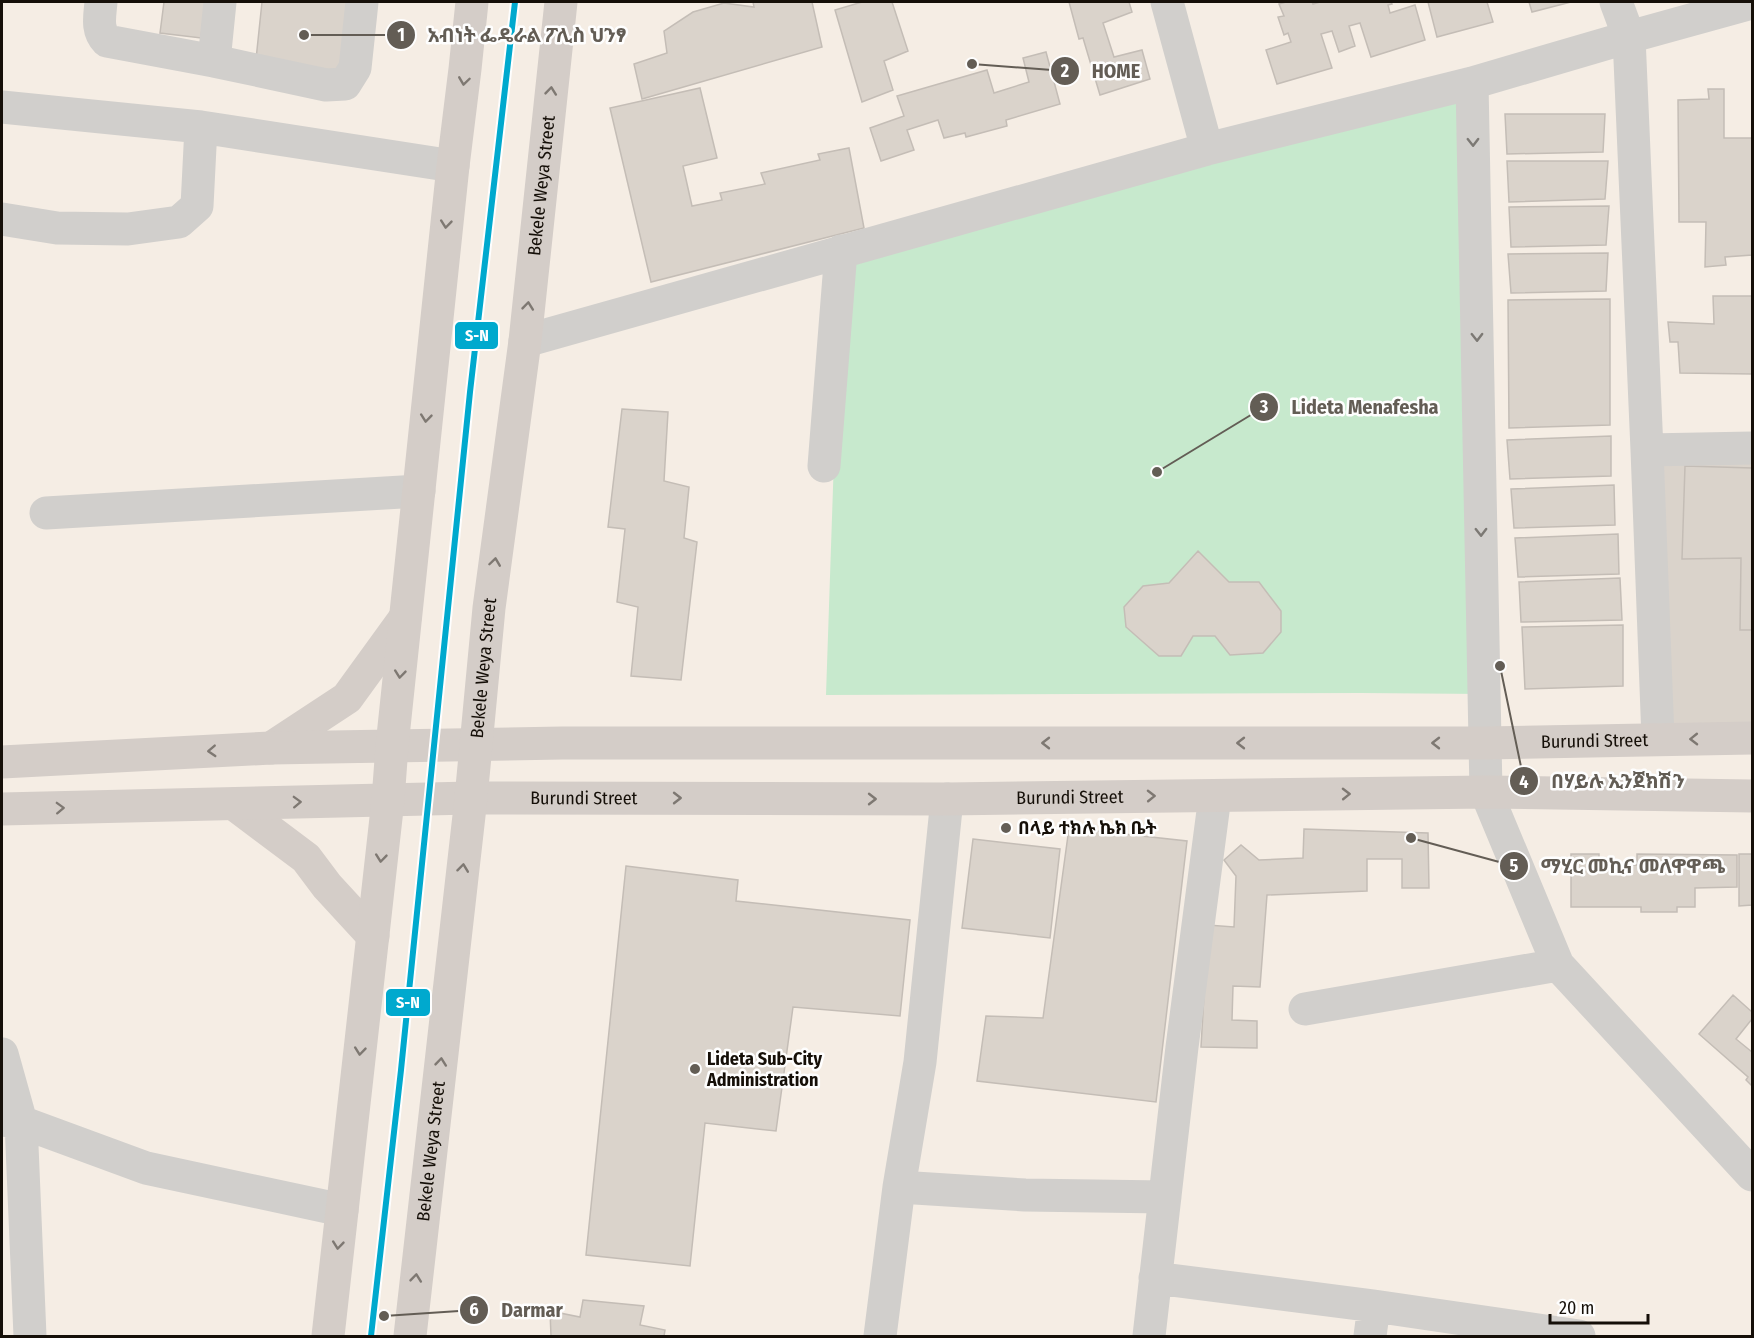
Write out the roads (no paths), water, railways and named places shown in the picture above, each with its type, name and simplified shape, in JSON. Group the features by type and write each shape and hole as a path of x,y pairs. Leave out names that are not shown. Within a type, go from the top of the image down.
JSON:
{"main road":[{"path":"328,1336 388,800 472,2"},
{"name":"Bekele Weya Street","path":"410,1336 471,798 489,608 525,341 561,2"},
{"path":"271,748 347,698 406,617"},
{"name":"Burundi Street","path":"2,762 271,748 562,743 1485,743 1752,738"},
{"name":"Burundi Street","path":"2,809 471,798 947,799 1486,792 1752,796"},
{"path":"234,804 306,858 327,886 373,936"}],"street":[{"path":"101,2 99,30 106,40 326,86 345,84 355,68 362,2"},
{"path":"214,61 220,2"},
{"path":"1167,2 1207,149"},
{"path":"1616,2 1629,37 1658,739"},
{"path":"525,341 1207,149 1472,83 1752,3"},
{"path":"1472,83 1486,792 1558,965 1752,1175"},
{"path":"2,107 201,127 453,166"},
{"path":"2,219 57,228 128,229 179,222 196,206 201,127"},
{"path":"824,466 841,251"},
{"path":"1647,450 1752,448"},
{"path":"46,513 419,491"},
{"path":"1149,1336 1164,1197 1215,796"},
{"path":"880,1336 899,1187 920,1062 947,799"},
{"path":"1305,1009 1558,965"},
{"path":"2,1054 11,1121 30,1336"},
{"path":"11,1121 146,1168 342,1210"},
{"path":"899,1187 1025,1195 1164,1197"},
{"path":"1155,1278 1372,1321 1579,1336"}],"place":[{"name":"አብነት ፌዴራል ፖሊስ ህንፃ","path":"304,35"},
{"name":"HOME","path":"972,64"},
{"name":"Lideta Menafesha","path":"1157,472"},
{"name":"በሃይሉ ኢንጀክሽን","path":"1500,666"},
{"name":"በላይ ተክሉ ኬክ ቤት","path":"1006,828"},
{"name":"ማሂር መኪና መለዋዋጫ","path":"1411,838"},
{"name":"Lideta Sub-City Administration","path":"695,1069"},
{"name":"Darmar","path":"384,1316"}]}
